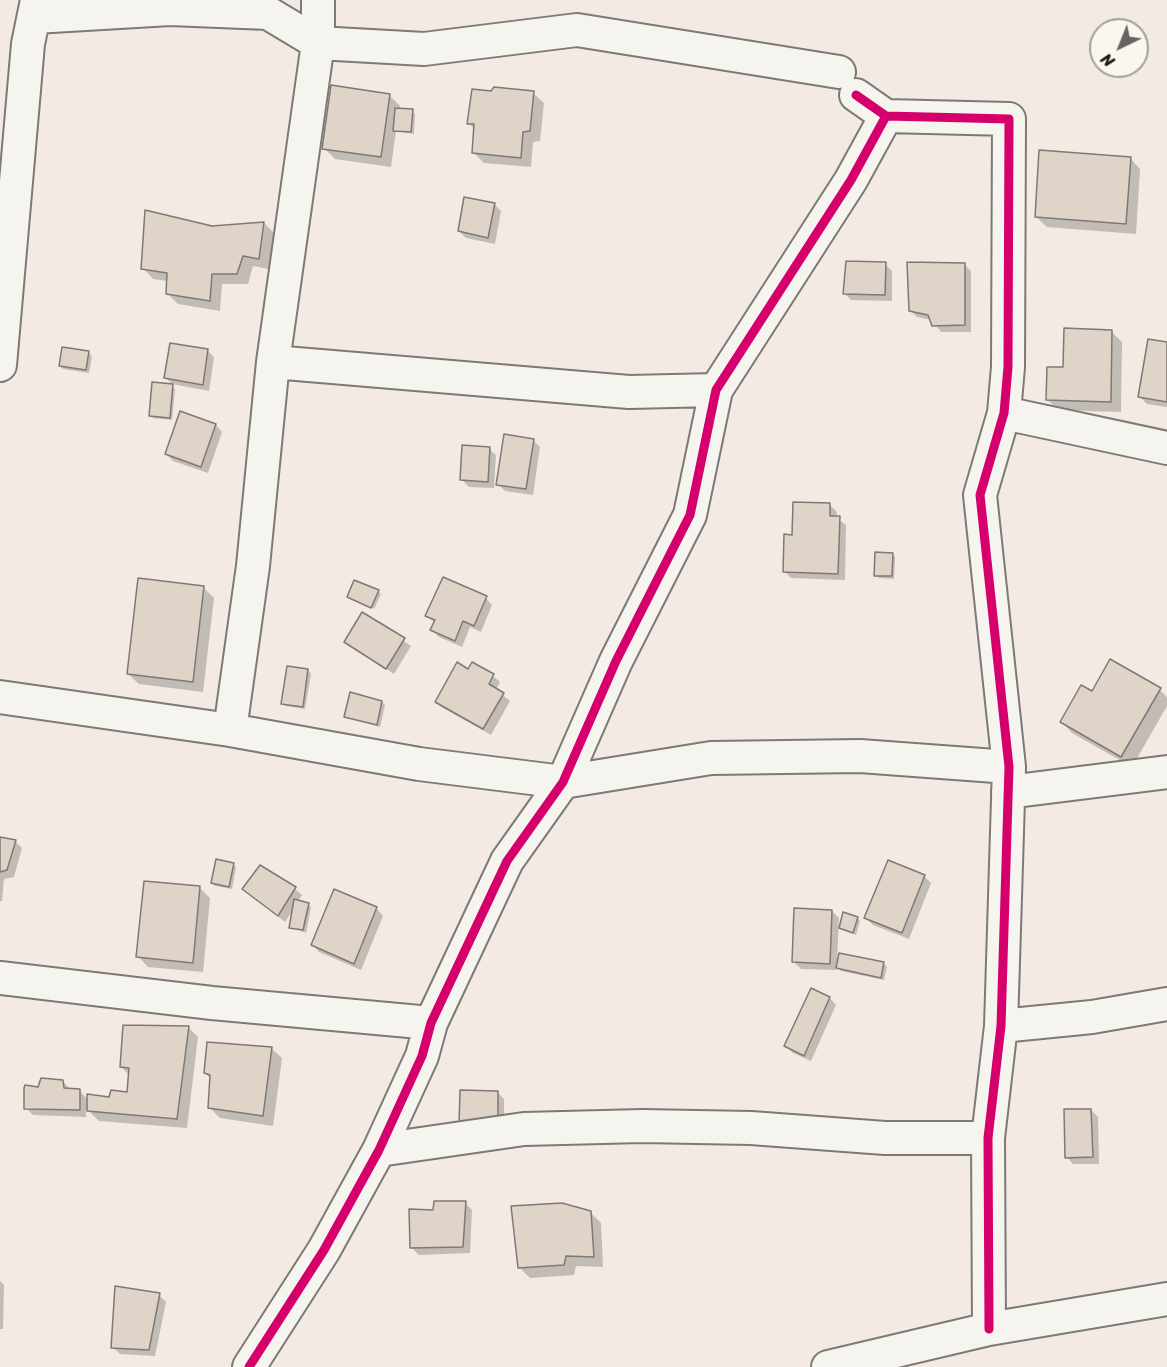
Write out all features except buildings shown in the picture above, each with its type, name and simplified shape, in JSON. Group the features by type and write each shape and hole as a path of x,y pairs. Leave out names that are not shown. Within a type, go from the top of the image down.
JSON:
{"street":[{"path":"230,730 253,566 273,362 318,43 318,0"},
{"path":"0,365 25,29 170,9 268,14 318,43 424,49 577,30 848,83 886,116 1010,119 1008,367 1004,413 980,495 988,593 1009,780 1001,1026 988,1138 989,1329"},
{"path":"249,1367 324,1250 379,1150 422,1056 431,1023 507,861 563,782 616,661 690,516 716,390 850,180 886,116"},
{"path":"273,362 628,392 716,390"},
{"path":"1004,413 1167,448"},
{"path":"0,697 230,730 419,764 563,782 711,758 860,756 1009,780 1167,772"},
{"path":"0,978 212,1003 431,1023"},
{"path":"1001,1026 1092,1017 1167,1004"},
{"path":"379,1150 524,1129 630,1126 751,1128 885,1138 988,1138"},
{"path":"828,1367 989,1329 1167,1299"}],"cycle path":[{"path":"856,95 886,116 1009,119 1008,367 1004,413 980,495 1009,767 1001,1026 988,1138 989,1329"},
{"path":"249,1367 324,1250 379,1150 422,1056 431,1023 507,861 563,782 616,661 690,515 716,390 851,180 886,116"}]}
